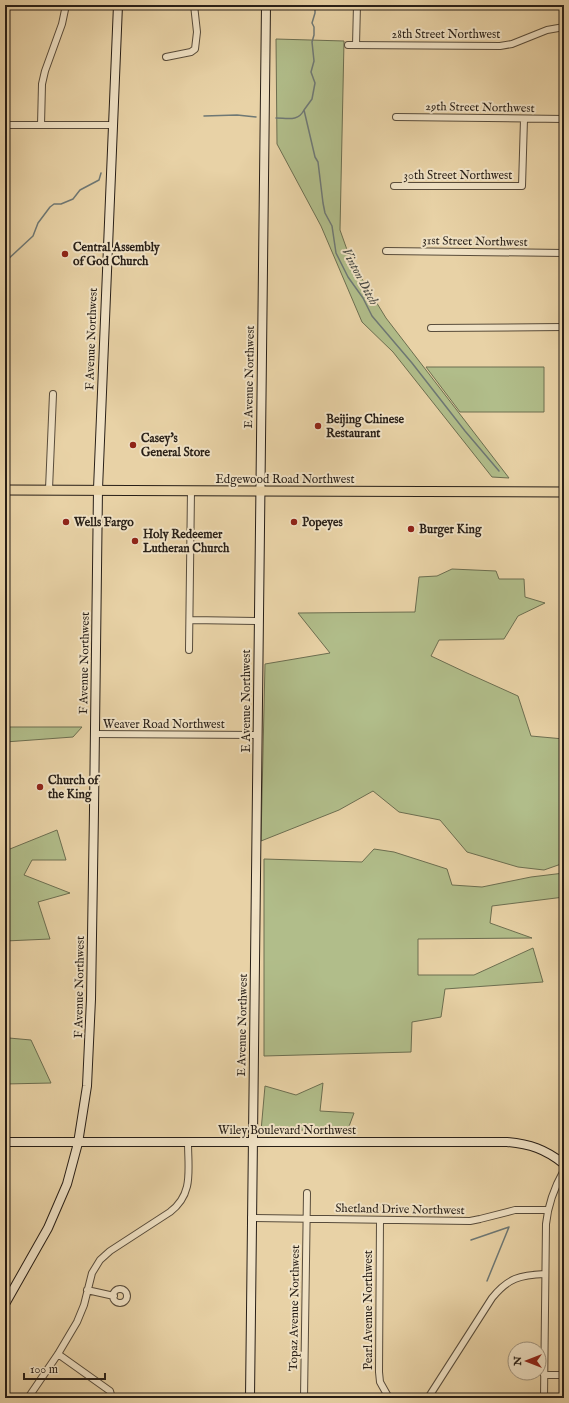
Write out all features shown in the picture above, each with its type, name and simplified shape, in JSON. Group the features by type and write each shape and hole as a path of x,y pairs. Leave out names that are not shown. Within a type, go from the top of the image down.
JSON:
{"main road":[{"name":"Edgewood Road Northwest","path":"5,490 98,489 564,492"}],"street":[{"path":"41,125 42,84 45,71 62,24 66,5"},
{"name":"F Avenue Northwest","path":"5,1304 48,1228 67,1184 78,1143 87,1086 89,1060 98,489 118,5"},
{"path":"166,57 191,52 195,48 197,32 194,5"},
{"name":"E Avenue Northwest","path":"250,1398 266,5"},
{"path":"356,5 356,45"},
{"name":"28th Street Northwest","path":"348,45 500,46 512,44 547,30 564,27"},
{"name":"29th Street Northwest","path":"396,117 564,119"},
{"name":"30th Street Northwest","path":"394,186 522,186 524,119"},
{"path":"5,125 112,125"},
{"name":"31st Street Northwest","path":"386,251 564,253"},
{"path":"431,328 564,327"},
{"path":"49,489 53,394"},
{"path":"5,490 5,519"},
{"path":"189,650 191,490"},
{"path":"190,620 258,621"},
{"name":"Weaver Road Northwest","path":"95,734 258,735"},
{"name":"Wiley Boulevard Northwest","path":"5,1142 507,1142 524,1143 537,1147 564,1164"},
{"path":"28,1398 58,1354 77,1322 84,1305 92,1273 100,1260 110,1251 178,1206 188,1185 188,1142"},
{"path":"544,1341 547,1210 554,1189 564,1170"},
{"name":"Topaz Avenue Northwest","path":"304,1398 307,1193"},
{"name":"Shetland Drive Northwest","path":"251,1218 470,1221 515,1210 547,1210"},
{"name":"Pearl Avenue Northwest","path":"380,1220 379,1372 380,1382 389,1398"},
{"path":"428,1398 500,1287 508,1281 527,1274 545,1274"},
{"path":"87,1290 114,1296"},
{"path":"58,1354 110,1391 112,1398"},
{"path":"547,1375 564,1375"},
{"path":"544,1381 544,1398"}],"green space":[{"path":"365,5 533,5 533,9 365,8"},
{"path":"276,39 344,41 340,230 351,261 386,318 509,478 492,477 393,352 362,322 321,226 277,144"},
{"path":"426,367 544,367 544,412 460,412"},
{"path":"452,569 496,571 499,579 524,579 525,597 545,603 518,616 504,639 439,640 431,656 518,696 531,736 564,739 564,863 544,870 518,867 467,852 440,820 399,812 373,791 339,810 261,841 265,664 330,653 298,613 415,612 419,577 437,576"},
{"path":"5,727 82,727 73,737 5,742"},
{"path":"57,830 66,860 32,860 24,875 70,893 38,902 50,939 5,941 5,851"},
{"path":"374,849 394,852 447,869 452,885 482,887 531,877 564,873 564,897 492,906 490,923 532,938 418,939 418,975 474,975 533,948 543,982 445,989 441,1017 412,1022 411,1052 264,1056 264,859 362,862"},
{"path":"5,1035 9,1038 31,1040 51,1083 5,1084"},
{"path":"323,1083 320,1111 354,1113 348,1129 261,1131 265,1086 296,1095"}],"waterway":[{"name":"Vinton Ditch","path":"315,5 315,13 312,23 314,27 312,42 314,61 311,72 315,83 312,99 304,110 315,157 318,162 323,203 325,213 332,226 336,253 348,277 363,298 372,316 499,471"},
{"path":"276,118 295,118 302,114 304,110"},
{"path":"204,116 237,115 256,117"},
{"path":"5,262 33,236 38,223 50,207 54,204 61,204 73,199 80,190 99,180 101,173"},
{"path":"471,1240 509,1227"},
{"path":"487,1281 509,1227"}],"place":[{"name":"Central Assembly of God Church","path":"65,254"},
{"name":"Beijing Chinese Restaurant","path":"318,426"},
{"name":"Casey's General Store","path":"133,445"},
{"name":"Wells Fargo","path":"66,522"},
{"name":"Popeyes","path":"294,522"},
{"name":"Burger King","path":"411,529"},
{"name":"Holy Redeemer Lutheran Church","path":"135,541"},
{"name":"Church of the King","path":"40,787"}]}
